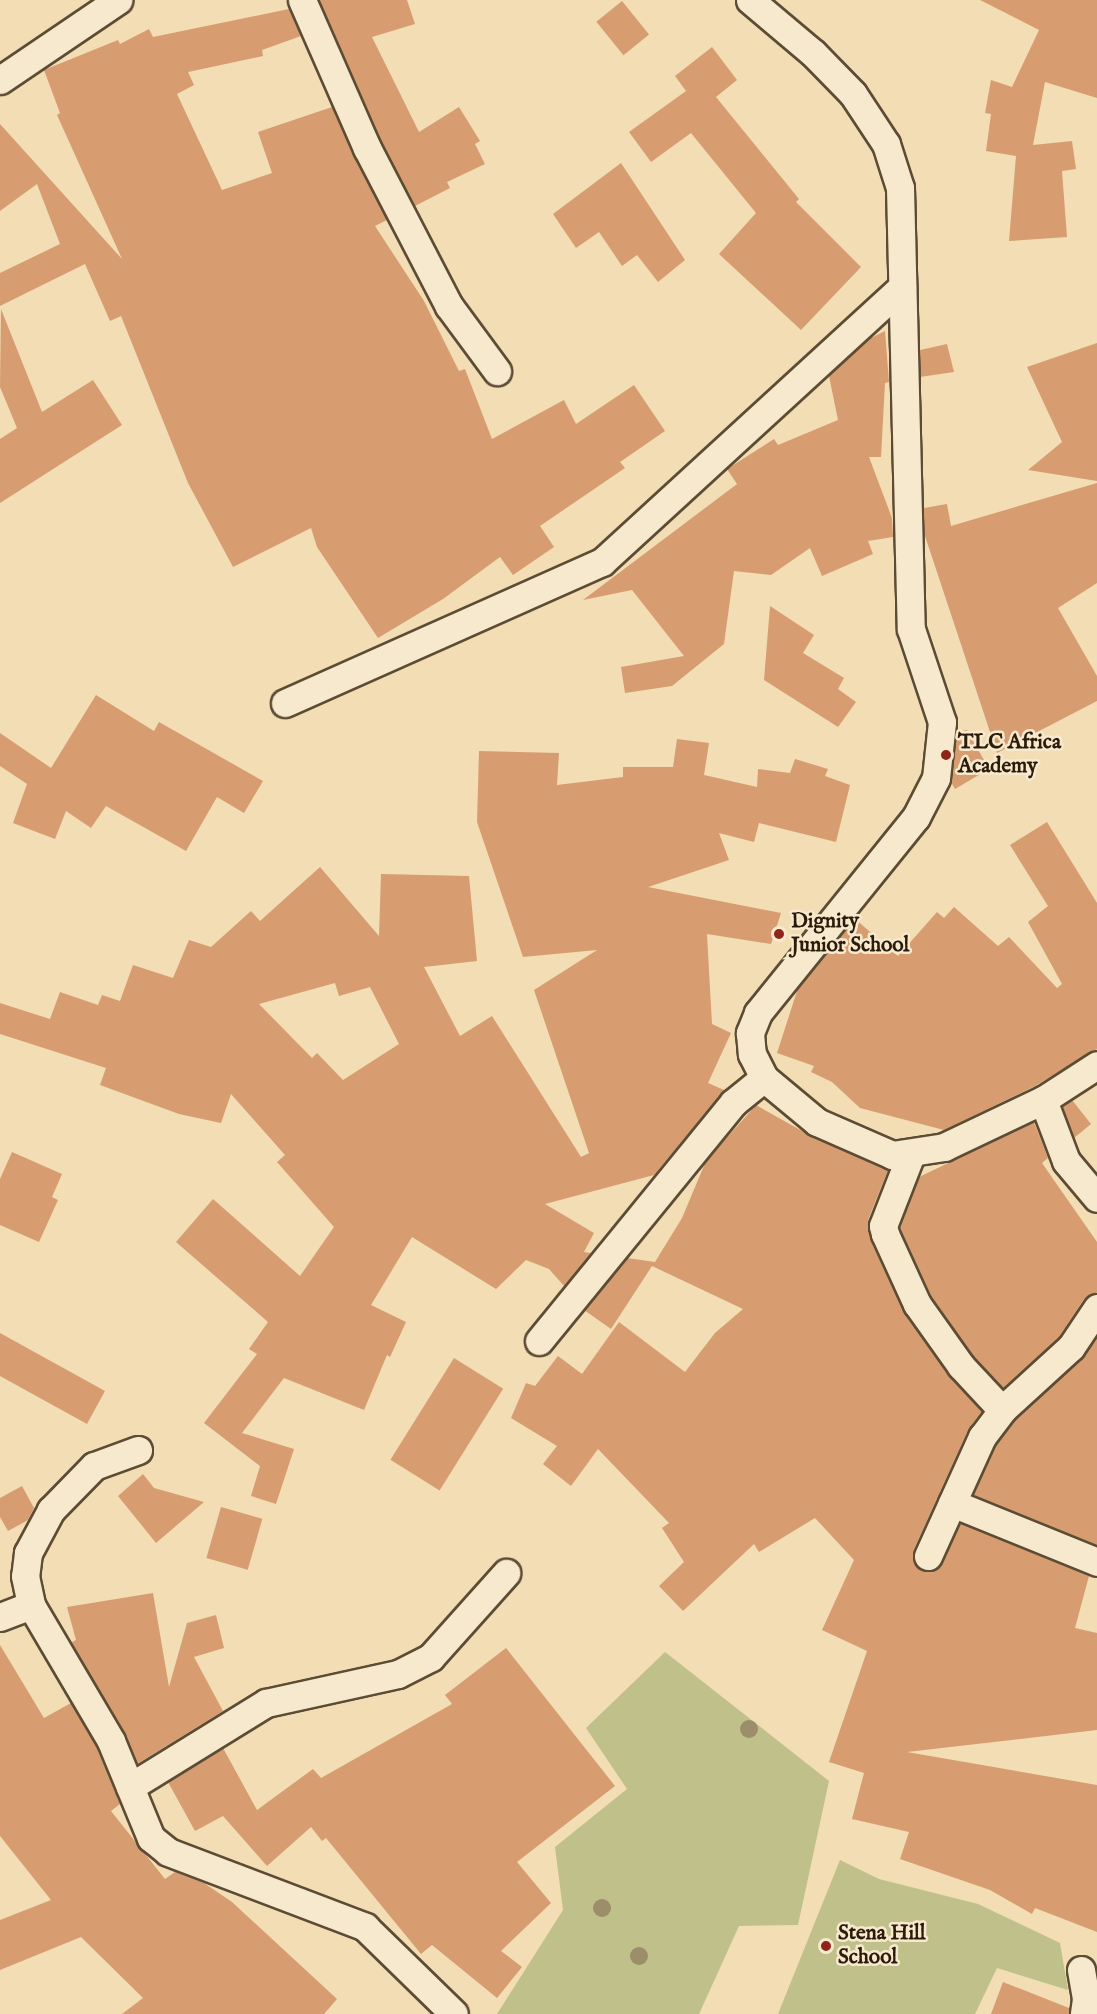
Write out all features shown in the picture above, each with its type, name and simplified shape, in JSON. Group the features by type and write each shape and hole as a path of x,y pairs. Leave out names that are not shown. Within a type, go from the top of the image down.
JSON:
{"street":[{"path":"0,80 118,0"},
{"path":"302,0 368,148 449,306 497,371"},
{"path":"750,0 813,53 853,94 886,144 900,188 911,629 942,722 942,749 936,778 916,817 758,1013 750,1033 752,1054 764,1078 818,1122 892,1155 911,1154 944,1147 1043,1100 1097,1065"},
{"path":"285,704 602,562 902,286"},
{"path":"539,1341 726,1112 764,1078"},
{"path":"1043,1100 1066,1161 1097,1198"},
{"path":"911,1154 883,1226 885,1234 917,1304 961,1366 1002,1410"},
{"path":"928,1556 982,1437 1002,1410 1071,1347 1097,1308"},
{"path":"138,1450 94,1466 51,1510 28,1553 25,1576 31,1605 111,1742 151,1838 168,1852 365,1927 454,2014"},
{"path":"952,1503 1097,1562"},
{"path":"130,1787 266,1703 398,1674 431,1657 506,1573"},
{"path":"0,1617 31,1605"},
{"path":"1081,1970 1086,1999 1084,2014"}],"green space":[{"path":"665,1652 829,1781 798,1925 739,1926 699,2014 497,2014 563,1910 555,1847 627,1789 586,1728"},
{"path":"840,1860 879,1879 978,1904 1060,1943 1068,1990 997,1968 975,2014 778,2014"}],"building":[{"path":"319,0 407,0 415,24 372,37 419,132 459,107 480,141 475,144 485,164 447,182 450,188 415,206 381,141"},
{"path":"980,0 1097,0 1097,98 1045,82 1033,145 1072,141 1076,169 1062,171 1067,237 1009,241 1016,156 986,151 991,114 985,113 991,80 1012,87 1039,30"},
{"path":"622,1 649,34 623,55 596,22"},
{"path":"289,9 301,36 262,50 263,56 188,72 194,85 177,94 222,190 272,173 258,132 332,107 387,220 375,226 424,301 459,371 465,369 492,439 564,400 576,424 634,385 665,431 620,462 625,468 540,526 554,547 513,575 500,557 443,599 378,638 317,547 311,528 233,567 188,483 121,316 110,321 85,264 0,306 0,273 60,244 37,184 0,211 0,124 122,259 57,115 60,113 44,70 118,40 120,44 149,29 153,37"},
{"path":"712,47 737,80 716,97 799,199 796,202 861,267 801,330 719,254 756,213 691,133 651,162 629,132 686,91 675,76"},
{"path":"621,163 685,260 658,282 637,255 622,266 599,232 576,248 553,214"},
{"path":"1,309 42,412 93,380 122,425 0,503 0,439 17,428 0,387"},
{"path":"885,331 889,382 885,383 881,457 869,457 892,518 893,537 868,541 873,554 822,576 810,548 771,575 734,571 724,644 672,686 625,693 621,667 684,656 632,590 583,600 737,484 727,469 774,439 778,445 838,420 829,376 867,340"},
{"path":"1097,343 1097,481 1028,470 1062,442 1027,367"},
{"path":"947,344 954,372 920,377 920,350"},
{"path":"1097,483 1097,583 1058,608 1097,676 1097,701 997,753 924,533 924,508 947,504 951,526"},
{"path":"770,606 814,635 803,653 844,678 838,689 856,702 838,727 764,680"},
{"path":"96,695 154,731 159,722 263,781 244,813 217,797 186,851 106,806 91,828 66,811 55,839 13,823 27,784 0,766 0,733 51,768"},
{"path":"967,730 989,769 955,789 951,782 957,732"},
{"path":"677,739 709,743 704,775 757,787 758,769 790,773 795,759 828,769 825,776 850,785 836,842 759,823 754,842 719,833 729,860 648,887 781,913 771,944 707,934 712,1024 731,1033 708,1083 724,1090 654,1175 545,1204 594,1233 584,1252 591,1253 564,1286 549,1269 526,1260 496,1289 412,1237 371,1305 406,1322 390,1357 387,1355 364,1410 284,1378 242,1433 294,1449 276,1504 251,1496 260,1466 204,1423 257,1354 249,1349 268,1322 176,1242 213,1199 300,1276 334,1227 277,1162 285,1155 231,1094 221,1123 179,1114 100,1085 106,1068 0,1034 0,1003 50,1019 60,992 98,1005 102,995 120,1001 133,965 173,978 189,940 211,947 251,911 260,921 320,867 379,936 381,874 469,876 477,961 424,967 460,1036 492,1016 581,1157 589,1153 534,990 597,950 523,957 477,822 479,751 559,753 557,785 623,777 623,767 673,767","holes":["335,983 339,996 370,987 399,1044 343,1080 317,1053 312,1058 259,1004"]},
{"path":"1047,822 1097,903 1097,1049 1035,1086 944,1130 860,1108 832,1082 811,1072 814,1066 777,1053 798,988 854,918 898,956 937,912 944,918 954,907 998,946 1009,937 1057,988 1062,984 1028,922 1048,906 1010,845"},
{"path":"1072,1100 1091,1124 1074,1138 1062,1106"},
{"path":"756,1105 811,1136 888,1170 868,1220 871,1241 904,1313 948,1375 982,1411 968,1430 914,1549 915,1565 922,1571 938,1568 960,1523 1089,1576 1075,1628 1097,1633 1097,1730 907,1752 1097,1785 1097,1932 1035,1908 1032,1914 990,1890 900,1859 909,1832 852,1819 864,1773 829,1762 867,1651 822,1630 854,1560 815,1518 759,1552 754,1544 683,1611 659,1586 684,1562 662,1528 669,1523 598,1449 571,1486 543,1464 557,1446 511,1418 526,1383 535,1386 558,1356 582,1374 619,1322 685,1372 715,1333 743,1309 652,1266 611,1329 584,1310 627,1258 655,1262 682,1218 706,1161"},
{"path":"1034,1122 1048,1158 1042,1163 1097,1242 1097,1292 1084,1299 1059,1337 1003,1388 973,1356 931,1296 899,1227 919,1177"},
{"path":"12,1152 62,1174 52,1197 58,1200 39,1242 0,1225 0,1179"},
{"path":"0,1333 105,1391 87,1424 0,1376"},
{"path":"1097,1336 1097,1545 973,1495 996,1445 1014,1421 1082,1358"},
{"path":"454,1358 503,1389 440,1491 390,1460"},
{"path":"143,1474 154,1488 204,1502 156,1543 118,1496"},
{"path":"22,1486 34,1508 28,1520 8,1531 0,1517 0,1498"},
{"path":"221,1507 262,1519 248,1570 206,1558"},
{"path":"153,1593 169,1687 187,1623 216,1615 224,1648 194,1657 223,1711 137,1764 125,1733 74,1647 72,1642 76,1640 67,1607"},
{"path":"0,1645 44,1718 71,1703 97,1748 120,1804 111,1811 165,1879 175,1872 204,1883 232,1902 337,1999 324,2014 122,2014 143,1998 81,1937 0,1970 0,1920 51,1900 0,1836"},
{"path":"506,1648 615,1786 517,1862 551,1903 501,1951 522,1967 497,1998 432,1945 421,1954 326,1838 322,1841 311,1827 267,1866 223,1816 195,1831 168,1782 223,1748 257,1810 313,1769 321,1778 452,1704 445,1695"},
{"path":"1003,1982 1069,2008 1069,2014 991,2014"}],"place":[{"name":"TLC Africa Academy","path":"946,755"},
{"name":"Dignity Junior School","path":"779,934"},
{"name":"Stena Hill School","path":"826,1946"}]}
